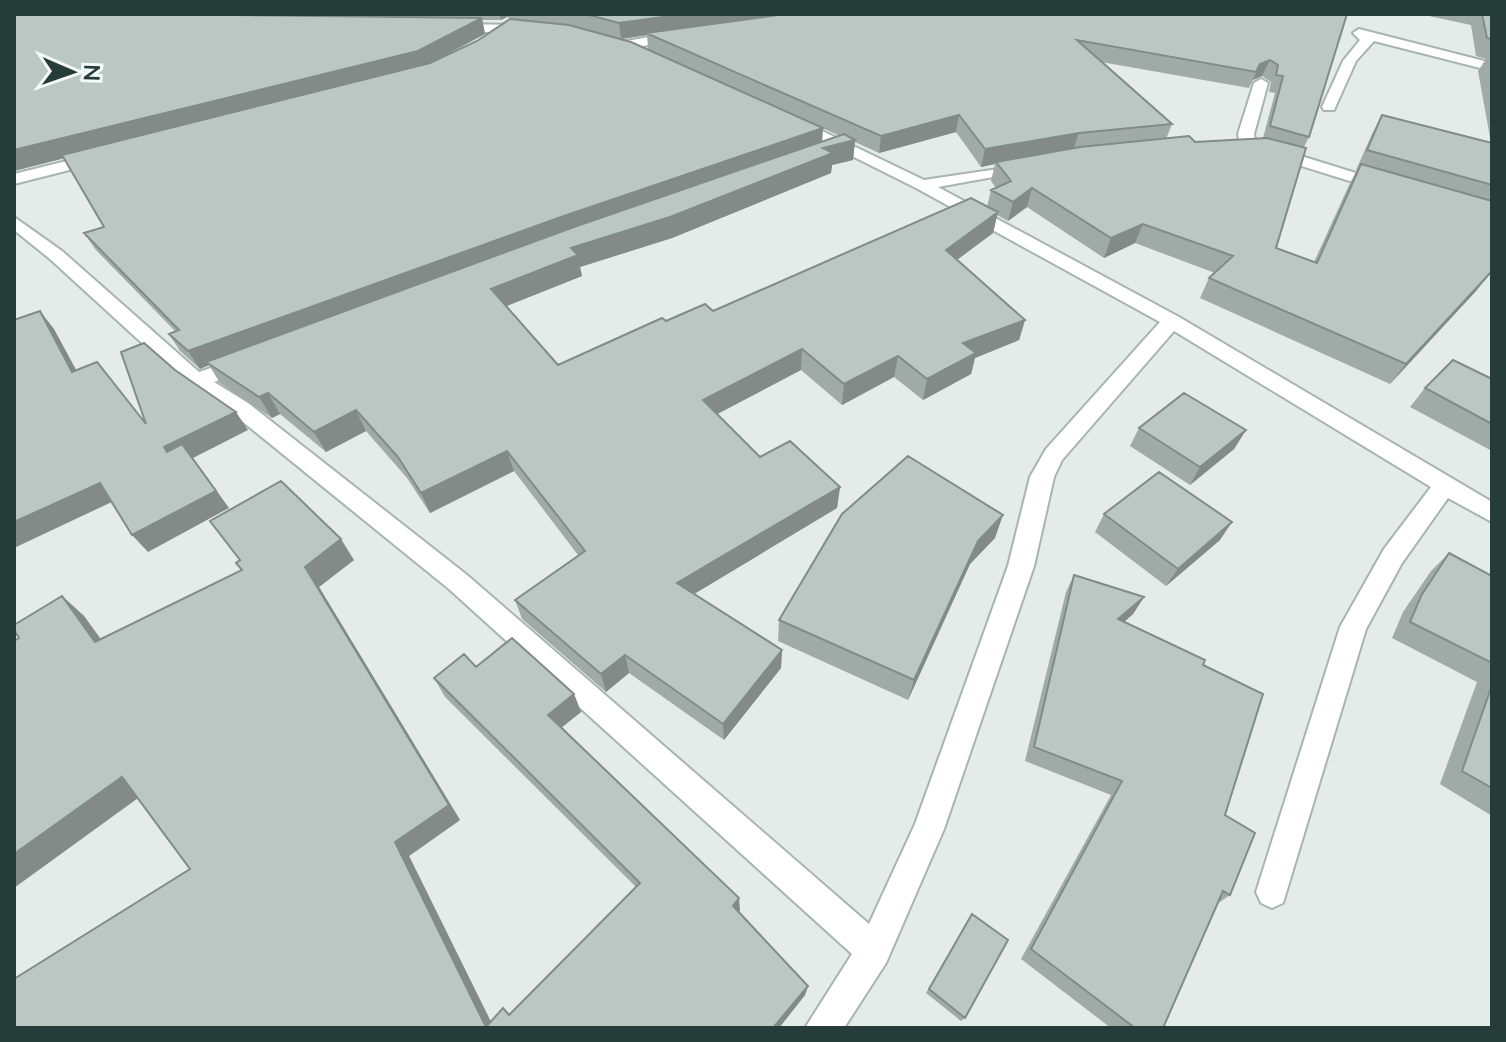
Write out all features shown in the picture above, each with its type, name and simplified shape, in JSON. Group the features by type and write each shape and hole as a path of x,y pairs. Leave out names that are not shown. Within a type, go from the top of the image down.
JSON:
{"street":[{"path":"486,43 508,21"},
{"path":"432,27 508,21 547,30"},
{"path":"1329,107 1352,55 1358,46 1368,40 1362,27 1492,67"},
{"path":"647,57 614,44 695,33"},
{"path":"1261,83 1240,146 1393,189"},
{"path":"778,115 846,145 1172,321 1492,513"},
{"path":"817,155 846,145"},
{"path":"14,179 121,152"},
{"path":"922,185 1044,164"},
{"path":"14,222 56,255 196,381 240,408 458,582 874,951"},
{"path":"823,1028 874,951 929,829 1030,539 1042,477 1054,455 1172,321"},
{"path":"196,381 268,354"},
{"path":"1272,892 1353,627 1393,556 1445,485"}],"building":[{"path":"14,14 482,18 418,51 14,150"},
{"path":"585,14 685,14 619,23"},
{"path":"785,14 1347,14 1309,137 1270,126 1283,76 1276,75 1278,65 1270,60 1260,64 1256,72 1077,40 1172,124 1079,133 985,149 959,115 881,136 646,33"},
{"path":"1482,14 1492,14 1492,39 1487,38"},
{"path":"510,19 569,25 631,42 823,128 561,217 188,351 169,334 179,330 84,233 104,227 62,155 430,63 477,41"},
{"path":"1382,115 1492,143 1492,185 1367,150"},
{"path":"844,134 855,140 823,148 833,153 670,217 571,248 578,255 491,289 558,365 662,318 666,321 705,304 713,311 971,198 998,212 946,250 1025,320 963,343 976,353 927,379 898,356 844,384 802,349 703,400 760,457 790,441 840,487 677,583 782,650 723,724 625,655 601,674 515,600 585,551 507,451 421,493 398,457 356,410 314,432 268,393 259,397 206,362 574,227"},
{"path":"1189,136 1195,142 1267,138 1306,148 1276,248 1317,263 1361,164 1492,201 1492,271 1406,364 1209,278 1233,256 1143,224 1111,238 1032,188 1013,202 991,190 1011,181 996,162 1080,147"},
{"path":"40,311 72,372 97,362 146,424 121,352 144,343 175,370 236,412 164,447 167,452 182,444 216,491 132,535 100,483 14,522 14,320"},
{"path":"1453,360 1492,379 1492,424 1425,388"},
{"path":"1184,393 1246,430 1200,467 1139,428"},
{"path":"908,456 1003,515 978,541 914,680 779,620 842,514"},
{"path":"1159,472 1232,522 1178,569 1104,514"},
{"path":"281,481 341,539 305,567 449,805 395,842 486,1027 503,1008 509,1015 640,883 434,678 464,654 476,667 512,638 574,694 548,715 739,898 733,906 808,986 773,1028 14,1028 14,979 190,869 122,777 14,854 14,641 19,638 14,625 62,596 95,642 242,570 236,563 240,560 210,521"},
{"path":"1449,553 1492,576 1492,663 1410,622 1421,596"},
{"path":"1074,575 1144,597 1118,619 1205,660 1203,665 1263,694 1225,815 1255,833 1230,895 1223,891 1163,1028 1135,1028 1031,949 1122,781 1034,747"},
{"path":"1492,685 1492,788 1462,771"},
{"path":"972,914 1008,940 965,1018 929,989"}]}
